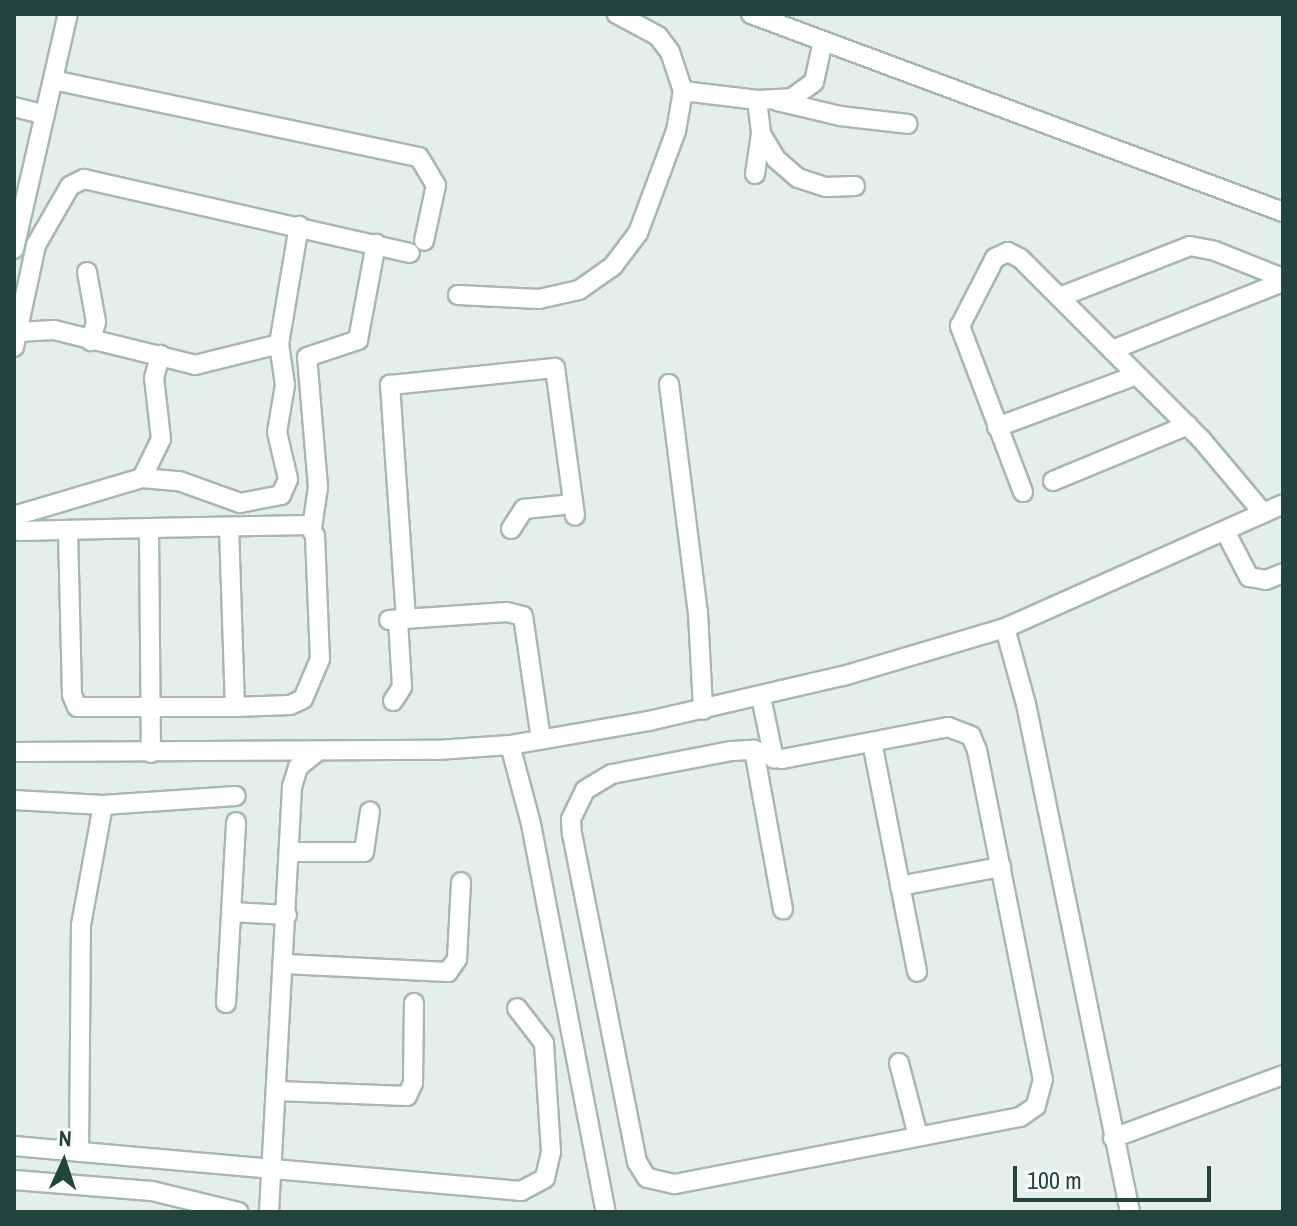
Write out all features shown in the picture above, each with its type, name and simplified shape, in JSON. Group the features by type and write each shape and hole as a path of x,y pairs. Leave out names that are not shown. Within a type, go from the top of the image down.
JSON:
{"street":[{"path":"14,249 68,14"},
{"path":"458,295 539,299 579,290 613,266 638,233 676,131 683,91 675,61 658,36 617,14"},
{"path":"751,14 1283,212"},
{"path":"766,100 807,91 823,41"},
{"path":"53,80 419,157 436,185 417,247 376,244 91,179 76,181 36,245 16,339 54,330 160,355 185,365 205,365 279,344"},
{"path":"683,91 766,100 840,116 908,124"},
{"path":"755,174 766,100"},
{"path":"14,107 45,115"},
{"path":"761,134 776,159 798,178 826,187 855,186"},
{"path":"17,524 142,478 179,481 240,503 281,495 288,479 277,432 285,385 279,344 299,226"},
{"path":"68,530 73,702 83,711 290,705 307,694 320,659 312,528 318,487 307,357 358,340 376,244"},
{"path":"1060,297 1190,246 1215,251 1283,280"},
{"path":"1023,492 963,343 960,326 995,258 1008,252 1020,258 1188,425 1263,513"},
{"path":"87,272 96,322 91,341"},
{"path":"1112,350 1283,280"},
{"path":"142,478 161,439 154,378 160,355"},
{"path":"393,701 402,687 390,385 555,368 574,510 528,508 519,529"},
{"path":"997,427 1137,375"},
{"path":"669,384 698,613 703,710"},
{"path":"1053,481 1188,425"},
{"path":"14,752 315,753 510,745 703,710 761,697 1005,628 1283,504"},
{"path":"17,524 68,530 312,528"},
{"path":"229,527 235,707"},
{"path":"149,528 151,753"},
{"path":"1225,531 1249,577 1266,580 1283,573"},
{"path":"398,620 507,612 523,616 541,740"},
{"path":"1005,628 1026,704 1130,1212"},
{"path":"761,697 774,759"},
{"path":"948,727 971,736 1001,867 1043,1079 1041,1098 1020,1117 674,1184 655,1183 640,1171 571,819 585,790 612,774 754,750 774,759 872,742 948,727"},
{"path":"872,742 917,972"},
{"path":"510,745 531,824 606,1212"},
{"path":"754,750 783,909"},
{"path":"265,752 282,767 292,787"},
{"path":"269,1212 285,964 292,787 298,767 315,753"},
{"path":"14,800 103,805 236,796"},
{"path":"79,1152 81,925 103,805"},
{"path":"291,852 364,852 370,811"},
{"path":"226,1003 236,822"},
{"path":"900,886 1001,867"},
{"path":"285,964 448,972 457,959 461,882"},
{"path":"231,912 287,915"},
{"path":"277,1091 407,1096 413,1083 414,1003"},
{"path":"14,1146 521,1191 534,1187 550,1165 548,1058 538,1029 517,1008"},
{"path":"899,1063 918,1136"},
{"path":"1113,1138 1283,1075"},
{"path":"14,1180 152,1191 239,1212"}]}
